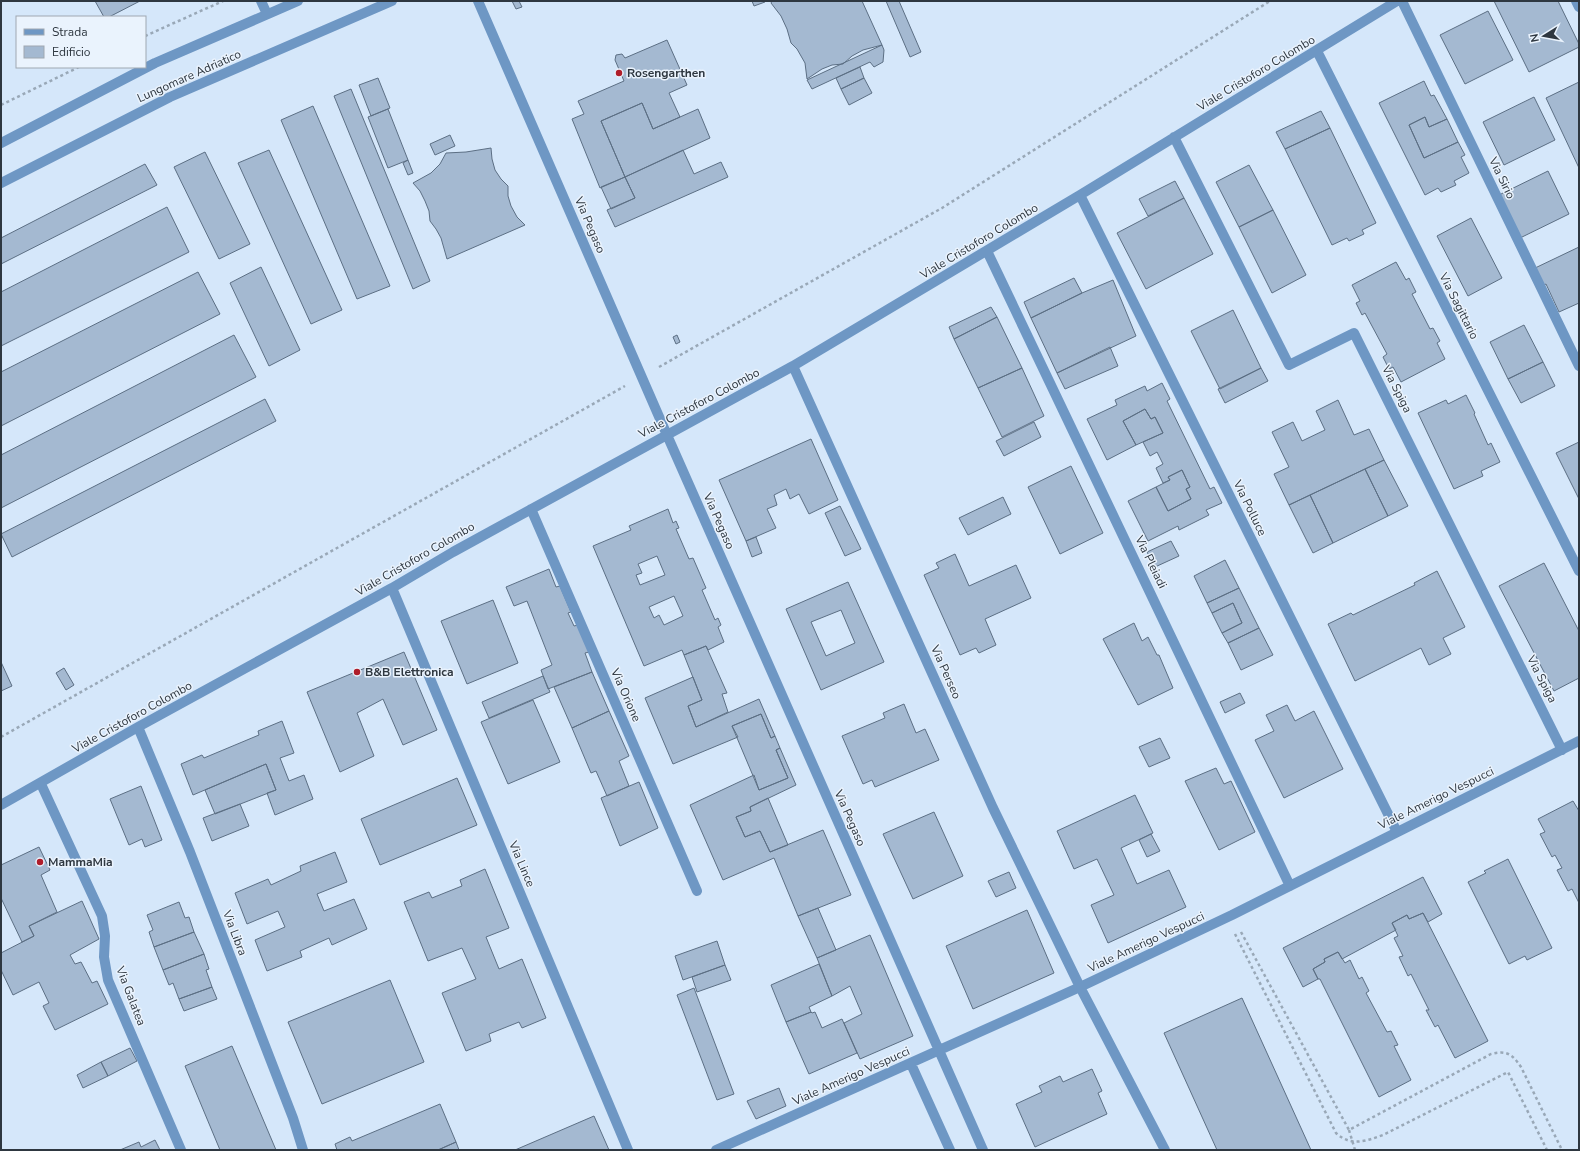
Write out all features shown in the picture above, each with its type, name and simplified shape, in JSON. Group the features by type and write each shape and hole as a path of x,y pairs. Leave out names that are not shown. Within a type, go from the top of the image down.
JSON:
{"street":[{"path":"261,1 267,14"},
{"name":"Lungomare Adriatico","path":"146,68 298,1"},
{"name":"Lungomare Adriatico","path":"1,183 170,97 392,1"},
{"name":"Via Pegaso","path":"478,1 938,1052 983,1150"},
{"name":"Viale Cristoforo Colombo","path":"1,806 138,727 792,366 1080,195 1317,52 1397,1"},
{"name":"Via Sirio","path":"1402,1 1579,366"},
{"path":"1576,1 1579,7"},
{"name":"Via Sagittario","path":"1317,52 1579,571"},
{"name":"Lungomare Adriatico","path":"1,143 145,68"},
{"name":"Via Spiga","path":"1174,138 1289,365 1354,333 1562,750"},
{"name":"Via Polluce","path":"1080,195 1397,832"},
{"name":"Via Pleiadi","path":"987,251 1290,886"},
{"name":"Via Perseo","path":"792,366 993,808 1080,987 1166,1150"},
{"name":"Via Orione","path":"531,509 697,891"},
{"name":"Via Lince","path":"392,588 628,1150"},
{"name":"Via Libra","path":"138,727 196,867 293,1118 303,1150"},
{"name":"Viale Amerigo Vespucci","path":"716,1150 938,1052 1080,987 1290,886 1579,741"},
{"name":"Via Galatea","path":"41,784 102,916 104,958 108,980 181,1150"},
{"path":"911,1064 950,1150"}],"path":[{"path":"146,36 223,1"},
{"path":"654,370 942,208 1270,1"},
{"path":"1,105 77,68"},
{"path":"1,737 621,388"},
{"path":"1229,916 1350,1130 1355,1150"},
{"path":"1229,916 1336,1133 1342,1139 1353,1142 1366,1141 1383,1135 1508,1072 1547,1150"},
{"path":"1350,1130 1491,1054 1501,1052 1514,1057 1521,1067 1562,1150"}],"building":[{"path":"95,1 140,1 111,16 103,16"},
{"path":"512,1 519,1 522,7 516,9"},
{"path":"752,1 764,1 765,2 754,6"},
{"path":"772,1 862,1 882,45 863,50 852,56 843,64 832,65 822,69 807,79 805,63 797,49 791,43 787,29 781,16 771,3"},
{"path":"886,1 899,1 921,52 910,57"},
{"path":"1494,1 1558,1 1579,44 1579,47 1529,72"},
{"path":"1488,11 1513,60 1465,84 1440,35"},
{"path":"667,40 687,85 669,93 680,117 653,129 642,103 601,121 625,177 600,188 572,119 584,114 578,101 624,81 615,60 616,55 622,54 625,58"},
{"path":"882,45 884,50 883,62 874,67 870,62 812,89 807,80"},
{"path":"860,67 864,78 841,89 836,78"},
{"path":"378,78 390,108 371,116 359,85"},
{"path":"864,78 872,93 849,105 841,89"},
{"path":"1424,81 1431,96 1434,95 1447,119 1429,127 1425,117 1409,125 1424,158 1458,142 1465,155 1461,157 1469,173 1454,181 1456,185 1441,192 1438,188 1425,195 1379,103"},
{"path":"1579,82 1579,168 1546,98"},
{"path":"351,89 430,281 413,289 334,96"},
{"path":"1534,97 1555,140 1504,165 1483,122"},
{"path":"642,103 653,129 698,109 710,138 625,177 601,121"},
{"path":"313,106 390,286 357,299 281,120"},
{"path":"388,109 408,160 388,168 368,117"},
{"path":"1321,111 1330,128 1285,149 1276,132"},
{"path":"1425,117 1429,127 1447,119 1458,142 1424,158 1409,125"},
{"path":"1330,128 1376,223 1362,230 1364,234 1349,241 1347,238 1332,245 1285,149"},
{"path":"450,135 455,146 435,155 430,144"},
{"path":"491,148 495,170 508,186 508,196 511,206 517,217 525,225 447,259 441,238 430,221 429,211 425,201 420,191 413,183 431,173 440,164 446,153 466,152"},
{"path":"269,150 342,310 311,324 238,163"},
{"path":"683,150 694,174 721,162 728,177 615,227 607,210 635,198 625,177"},
{"path":"205,152 250,244 219,259 174,167"},
{"path":"408,160 413,173 408,175 403,163"},
{"path":"145,164 157,185 1,264 1,238"},
{"path":"1249,165 1273,210 1239,227 1216,182"},
{"path":"1548,171 1569,214 1518,239 1497,196"},
{"path":"625,177 635,198 611,209 601,187"},
{"path":"1175,181 1184,198 1148,216 1139,199"},
{"path":"1184,198 1213,254 1146,289 1117,233"},
{"path":"167,207 189,252 1,346 1,292"},
{"path":"1273,210 1306,275 1272,293 1239,227"},
{"path":"1471,218 1502,278 1468,296 1437,236"},
{"path":"1579,247 1579,303 1559,312 1546,284 1542,286 1533,269"},
{"path":"1396,262 1406,280 1409,278 1416,292 1412,294 1430,329 1433,328 1440,341 1437,343 1445,359 1401,382 1393,367 1389,369 1383,357 1387,354 1365,313 1362,315 1356,303 1360,301 1352,285"},
{"path":"261,267 300,350 269,366 230,283"},
{"path":"198,272 220,314 1,426 1,372"},
{"path":"1074,278 1082,293 1031,318 1024,302"},
{"path":"1113,280 1136,336 1057,373 1031,318 1082,293"},
{"path":"991,307 997,317 954,339 949,327"},
{"path":"1233,310 1261,368 1220,389 1191,331"},
{"path":"997,317 1022,368 978,388 954,339"},
{"path":"1524,325 1543,362 1508,379 1490,342"},
{"path":"234,335 256,377 1,508 1,455"},
{"path":"677,335 680,342 676,344 673,337"},
{"path":"1110,347 1118,366 1065,389 1057,373"},
{"path":"1543,362 1555,386 1521,403 1508,379"},
{"path":"1022,368 1044,416 1002,437 978,388"},
{"path":"1261,368 1268,381 1225,403 1218,389"},
{"path":"1162,383 1170,399 1167,401 1210,489 1214,487 1222,503 1206,510 1209,515 1179,530 1178,526 1148,541 1128,501 1156,487 1168,511 1191,499 1186,489 1190,487 1182,470 1168,477 1170,480 1163,483 1156,468 1163,464 1157,452 1150,456 1143,442 1163,433 1155,417 1151,419 1145,409 1123,421 1136,445 1107,460 1087,419 1117,405 1115,400 1145,386 1147,391"},
{"path":"1466,395 1488,445 1491,443 1500,462 1481,471 1483,476 1454,489 1418,413 1446,400 1448,404"},
{"path":"265,399 276,421 12,557 1,534"},
{"path":"1338,400 1354,435 1369,429 1384,460 1289,505 1274,474 1289,467 1272,432 1293,422 1302,441 1325,430 1316,411"},
{"path":"1145,409 1151,419 1155,417 1163,433 1136,445 1123,421"},
{"path":"1034,422 1041,437 1004,456 996,441"},
{"path":"811,439 838,500 809,514 799,494 790,499 786,489 774,495 777,505 767,509 776,528 746,541 719,480"},
{"path":"1579,442 1579,499 1556,453"},
{"path":"1384,460 1408,506 1388,516 1365,469"},
{"path":"1071,466 1103,533 1060,554 1028,487"},
{"path":"1365,469 1388,516 1333,543 1310,495"},
{"path":"1182,470 1190,487 1186,489 1191,499 1168,511 1156,487 1170,480 1168,477"},
{"path":"1310,495 1333,543 1313,553 1289,505"},
{"path":"1003,497 1011,514 968,535 959,518"},
{"path":"840,506 861,549 845,556 825,513"},
{"path":"668,509 673,523 676,521 679,528 676,529 689,559 693,558 706,588 702,590 715,620 718,618 721,625 718,627 724,642 708,650 706,646 684,655 682,650 644,666 593,546 631,530 629,526","holes":["657,556 665,575 640,585 636,575 642,573 638,564","674,596 683,616 664,625 659,615 654,618 649,607"]},
{"path":"756,537 762,553 752,557 746,541"},
{"path":"1171,541 1179,556 1155,567 1147,552"},
{"path":"955,554 969,586 1016,565 1031,598 985,619 996,645 979,653 976,648 960,655 924,575 939,568 936,563"},
{"path":"1225,560 1239,588 1207,603 1194,576"},
{"path":"1544,563 1579,631 1579,678 1554,691 1499,586"},
{"path":"549,569 556,587 560,586 571,612 568,613 574,626 578,625 589,652 585,653 592,672 548,689 541,670 552,665 527,601 514,606 506,587"},
{"path":"1437,571 1465,627 1443,638 1451,654 1429,665 1421,648 1355,681 1328,624 1351,613 1353,615 1415,585 1414,583"},
{"path":"848,582 884,662 821,690 786,609","holes":["841,610 855,643 826,656 811,622"]},
{"path":"1239,588 1259,628 1228,643 1222,633 1242,623 1233,603 1212,613 1207,603"},
{"path":"493,600 518,663 467,684 441,621"},
{"path":"1233,603 1242,623 1222,633 1212,613"},
{"path":"1134,623 1142,641 1148,637 1157,655 1159,655 1173,688 1138,705 1103,639"},
{"path":"1259,628 1273,655 1241,670 1228,643"},
{"path":"706,646 727,693 722,694 728,712 696,727 688,706 702,700 684,655"},
{"path":"404,652 437,730 403,745 383,699 357,713 374,756 340,772 307,692"},
{"path":"1,662 12,686 1,691"},
{"path":"64,668 74,685 66,690 56,673"},
{"path":"592,672 609,711 572,728 554,687"},
{"path":"543,676 550,692 489,718 482,702"},
{"path":"693,677 702,700 688,706 696,727 759,699 775,736 771,738 761,714 732,726 738,737 673,764 645,698"},
{"path":"1240,693 1245,703 1225,713 1220,702"},
{"path":"533,700 560,762 508,784 481,722"},
{"path":"904,704 916,733 925,729 939,760 875,787 872,780 863,784 842,736 885,718 883,713"},
{"path":"1287,705 1295,721 1314,711 1343,769 1284,798 1255,740 1274,731 1266,715"},
{"path":"609,711 629,756 619,761 629,786 607,796 596,771 591,773 572,728"},
{"path":"761,714 771,738 775,736 780,748 776,750 788,778 759,790 732,726"},
{"path":"282,721 294,753 280,758 289,781 304,775 313,799 275,815 267,793 276,790 266,764 193,795 181,764 202,755 204,758 259,735 258,731"},
{"path":"1160,738 1170,758 1149,767 1139,747"},
{"path":"780,748 796,785 750,807 751,811 736,817 745,837 760,831 770,852 823,830 851,895 798,916 774,858 723,880 690,805 754,775 759,790 788,778 776,750"},
{"path":"266,764 276,790 215,814 205,790"},
{"path":"1216,768 1224,784 1231,781 1255,832 1219,850 1185,781"},
{"path":"457,778 477,825 380,865 361,819"},
{"path":"639,782 658,828 620,846 601,798"},
{"path":"141,786 162,840 145,847 142,839 129,845 110,799"},
{"path":"1135,795 1153,833 1121,848 1137,884 1169,870 1186,907 1108,943 1091,905 1114,895 1097,859 1074,869 1057,831"},
{"path":"768,798 788,845 770,852 760,831 745,837 736,817 751,811 750,807"},
{"path":"1573,801 1579,811 1579,903 1572,889 1568,891 1557,870 1562,868 1555,855 1552,857 1540,834 1545,832 1538,819"},
{"path":"240,804 249,826 212,841 203,818"},
{"path":"934,812 963,876 913,899 883,834"},
{"path":"1151,834 1160,851 1147,857 1139,840"},
{"path":"39,847 50,870 41,875 57,912 29,926 34,936 22,942 1,898 1,865"},
{"path":"335,852 347,882 317,894 324,911 354,899 367,929 332,945 329,938 300,951 302,957 267,971 255,940 285,927 278,911 247,924 235,893 268,879 271,885 301,871 300,866"},
{"path":"1508,859 1552,948 1527,960 1525,956 1509,964 1468,882 1486,873 1484,871"},
{"path":"485,869 509,928 486,937 499,969 522,959 546,1018 522,1028 519,1022 489,1034 491,1041 466,1051 442,993 476,979 462,948 428,961 404,902 429,892 432,898 462,886 460,880"},
{"path":"1009,872 1016,888 996,897 988,881"},
{"path":"1423,877 1442,914 1428,922 1423,913 1409,919 1407,915 1392,923 1396,930 1342,959 1338,952 1324,959 1325,962 1313,969 1318,979 1303,987 1283,948"},
{"path":"82,901 99,939 70,955 75,964 81,962 92,983 97,981 108,1004 55,1030 43,1006 49,1003 39,982 13,995 1,970 1,953 34,936 29,926"},
{"path":"179,902 185,918 189,917 194,932 154,947 149,932 153,930 147,915"},
{"path":"818,908 836,950 817,958 798,916"},
{"path":"1027,910 1054,973 973,1009 946,946"},
{"path":"1423,913 1488,1041 1455,1058 1438,1025 1435,1027 1426,1010 1429,1010 1411,974 1408,976 1399,957 1403,956 1394,938 1398,936 1392,923 1407,915 1409,919"},
{"path":"194,932 204,954 163,970 154,947"},
{"path":"870,935 913,1036 860,1059 844,1023 862,1014 850,986 832,996 817,958"},
{"path":"717,941 725,965 683,980 675,956"},
{"path":"1338,952 1345,963 1350,960 1359,979 1362,977 1369,991 1366,993 1387,1032 1391,1031 1398,1045 1394,1046 1411,1080 1379,1097 1320,979 1318,979 1313,969 1325,962 1324,959"},
{"path":"204,954 209,969 206,970 212,987 179,999 173,983 169,985 163,970"},
{"path":"819,964 832,996 809,1007 811,1012 786,1022 771,985"},
{"path":"725,965 731,980 697,992 692,977"},
{"path":"390,980 424,1062 322,1104 288,1022"},
{"path":"212,987 217,999 184,1011 179,999"},
{"path":"694,988 734,1094 717,1100 677,995"},
{"path":"1242,998 1311,1150 1217,1150 1164,1033"},
{"path":"811,1012 815,1012 822,1028 842,1019 857,1053 809,1074 786,1022"},
{"path":"232,1046 276,1150 220,1150 185,1066"},
{"path":"130,1048 137,1061 108,1076 101,1062"},
{"path":"101,1062 108,1076 83,1088 77,1075"},
{"path":"1092,1069 1102,1091 1098,1093 1107,1114 1035,1147 1016,1104 1042,1092 1039,1086 1060,1076 1063,1082"},
{"path":"779,1088 786,1106 756,1119 747,1101"},
{"path":"440,1104 456,1142 438,1150 337,1150 335,1144 350,1137 352,1141"},
{"path":"594,1116 609,1150 515,1150"},
{"path":"155,1140 160,1150 120,1150 139,1142 141,1147"},
{"path":"456,1142 459,1150 438,1150"}],"place":[{"name":"Rosengarthen","path":"619,73"},
{"name":"B&B Elettronica","path":"357,672"},
{"name":"MammaMia","path":"40,862"}]}
